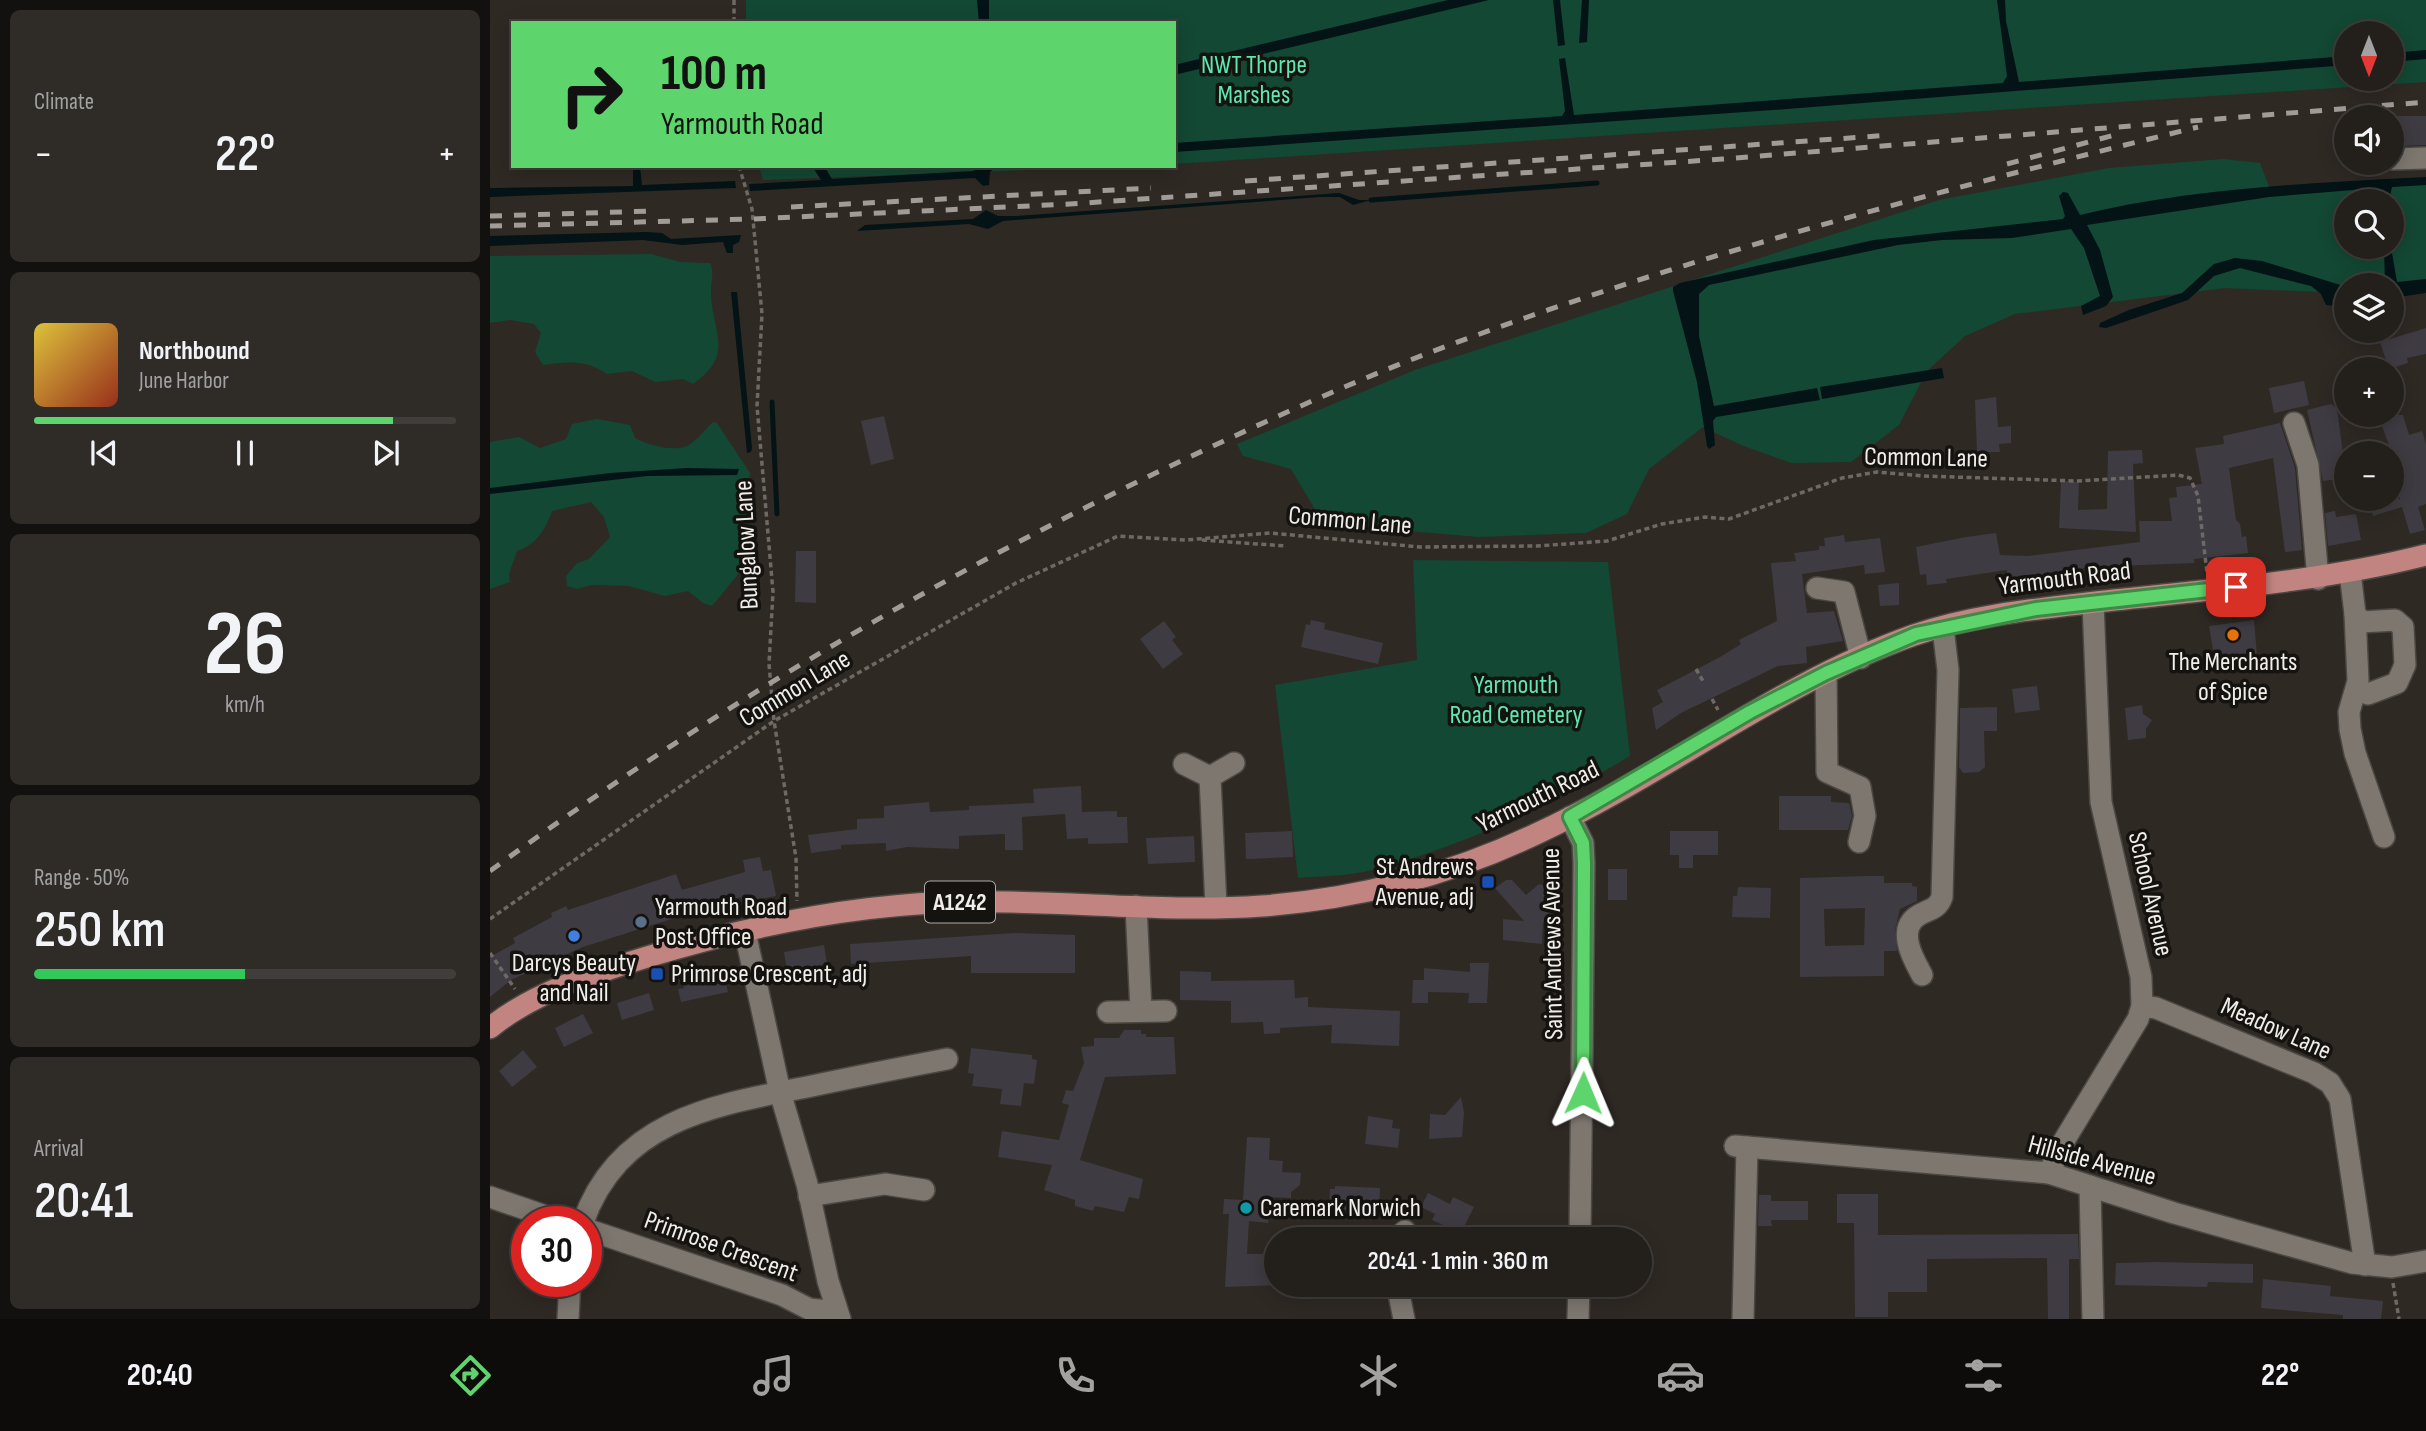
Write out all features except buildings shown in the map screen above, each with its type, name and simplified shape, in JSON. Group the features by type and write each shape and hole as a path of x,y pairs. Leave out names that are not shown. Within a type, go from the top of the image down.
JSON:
{"main road":[{"name":"Yarmouth Road","path":"490,1028 527,1005 619,966 745,932 857,911 926,904 1216,907 1290,903 1388,887 1497,851 1570,817 1750,712 1826,673 1916,634 2036,609 2318,579 2426,555"}],"street":[{"path":"2404,159 2426,158"},
{"path":"2294,423 2308,465 2318,579"},
{"path":"2350,572 2358,681 2349,712 2350,729 2355,753 2384,837"},
{"path":"1817,588 1845,587 1861,658"},
{"name":"School Avenue","path":"2049,1173 2062,1144 2131,1032 2142,1006 2141,977 2101,802 2094,603"},
{"path":"2355,614 2362,622 2395,620 2403,627 2405,665 2397,683 2368,694"},
{"path":"1922,975 1908,947 1909,930 1915,918 1937,907 1942,897 1948,670 1943,628"},
{"path":"1826,673 1827,772 1860,787 1865,816 1859,842"},
{"path":"1184,764 1210,777"},
{"path":"1210,777 1234,764"},
{"path":"1210,777 1216,907"},
{"name":"Saint Andrews Avenue","path":"1570,817 1583,843 1584,863 1580,1227"},
{"path":"1136,905 1141,1011"},
{"name":"Primrose Crescent","path":"602,1234 782,1295 809,1309 838,1315 780,1092 745,932"},
{"name":"Meadow Lane","path":"2142,1006 2156,1008 2228,1037 2314,1073 2330,1083 2340,1099 2365,1265"},
{"path":"1108,1012 1166,1011"},
{"path":"591,1206 602,1183 623,1156 651,1134 682,1117 724,1103 947,1059"},
{"name":"Hillside Avenue","path":"1743,1319 1741,1146 2049,1173 2271,1241 2365,1265 2392,1267 2426,1261"},
{"path":"809,1196 885,1184 924,1190"},
{"path":"2090,1186 2093,1319"},
{"path":"490,1197 516,1206"},
{"path":"568,1319 569,1297"},
{"path":"1400,1297 1404,1319"},
{"path":"1578,1319 1579,1297"}],"path":[{"path":"734,0 734,21"},
{"name":"Bungalow Lane","path":"740,168 752,209 762,314 757,406 773,592 769,664 774,722 796,858 797,922"},
{"name":"Common Lane","path":"490,919 774,722 1016,583 1118,536 1186,540 1270,533 1420,547 1538,546 1607,541 1705,517 1729,519 1842,478 1877,471 1923,476 2077,481 2178,475 2190,478 2198,496 2208,590"},
{"path":"1186,540 1286,546"},
{"path":"1696,669 1703,681"},
{"path":"490,953 527,1005"},
{"path":"2392,1267 2399,1319"}],"green space":[{"name":"NWT Thorpe Marshes","path":"746,0 2426,0 2426,82 2404,83 2404,21 2334,21 2334,88 1176,164 1176,21 746,21"},
{"path":"2223,159 2260,163 2270,189 2426,185 2426,279 2404,283 2404,273 2334,273 2334,293 2224,288 2015,314 1965,336 1927,371 1899,425 1851,462 1791,463 1741,445 1703,427 1649,469 1627,514 1586,533 1479,537 1373,528 1316,511 1291,469 1243,456 1237,444 1415,370 1939,200 2109,168"},
{"path":"760,168 1084,168 763,180"},
{"path":"651,254 680,262 710,263 718,353 706,373 693,384 683,379 655,382 632,371 607,374 592,366 576,363 543,365 535,352 541,333 534,324 510,320 490,323 490,256"},
{"path":"597,419 630,425 635,438 667,448 687,446 713,422 717,423 750,473 740,572 712,606 703,603 688,591 665,596 629,586 592,585 577,589 567,586 566,576 577,563 589,559 610,537 604,517 591,502 552,511 539,536 530,545 517,551 509,574 510,582 490,589 490,442 519,437 540,448 566,439 572,424"},
{"name":"Yarmouth Road Cemetery","path":"1413,560 1608,562 1630,756 1537,807 1440,849 1363,872 1298,878 1275,685 1417,660"}],"shaded area":[{"path":"977,0 989,0 989,21 979,21"},
{"path":"1448,0 1489,0 1176,75 1176,65"},
{"path":"1553,0 1560,0 1565,45 1558,46"},
{"path":"1582,0 1589,0 1587,42 1579,43"},
{"path":"1997,0 2005,0 2006,21 2019,82 2334,57 2334,66 1787,109 1176,152 1176,143 1562,116 1565,111 1559,59 1565,58 1574,115 2003,83 2007,76"},
{"path":"2426,50 2426,59 2404,61 2404,52"},
{"path":"633,168 640,168 642,185 735,181 736,188 490,197 490,188 633,186"},
{"path":"813,168 825,168 832,179 995,168 990,172 989,185 983,186 975,178 750,191 749,184 821,180"},
{"path":"2426,177 2426,185 2392,189 2334,189 2334,192 2269,197 2087,225 2100,250 2113,297 2106,306 2083,315 2081,306 2100,296 2084,248 2071,229 2012,238 1942,240 1898,245 1709,285 1699,294 1699,336 1714,406 1817,388 1820,400 1716,417 1713,421 1715,445 1709,449 1707,446 1697,382 1673,291 1673,287 1680,283 1874,240 2063,219 2065,216 2059,196 2063,192 2068,193 2080,215 2208,193"},
{"path":"1339,193 1359,200 1371,200 1353,205 1340,197 1320,197 1003,221 988,229 969,224 857,231 865,225 973,219 986,210 998,216 1016,216"},
{"path":"662,233 671,239 741,235 739,242 733,245 733,253 727,253 723,242 682,245 643,240 490,246 490,236"},
{"path":"2235,258 2262,261 2334,283 2334,306 2326,305 2321,294 2311,286 2240,268 2214,276 2188,300 2106,328 2099,327 2100,323 2129,310 2182,293 2214,264"},
{"path":"2384,259 2393,259 2395,273 2385,273"},
{"path":"2426,279 2426,293 2404,296 2404,281"},
{"path":"731,292 737,292 752,448 751,452 747,453"},
{"path":"1942,368 1944,378 1822,399 1820,387"},
{"path":"687,468 739,469 737,475 647,476 490,494 490,488 610,473"}],"waterway":[{"path":"1371,200 1597,183"},
{"path":"772,402 777,514"}],"railway":[{"path":"490,226 753,219 1070,204 1723,159 2426,102"},
{"path":"490,871 570,814 733,706 901,606 1074,513 1303,405 1447,346 1632,282 1914,200 2198,127"},
{"path":"2007,164 2122,133"},
{"path":"1245,181 1891,135"},
{"path":"791,207 1151,188"},
{"path":"490,216 654,211"}],"place":[{"name":"The Merchants of Spice","path":"2233,635"},
{"name":"St Andrews Avenue, adj","path":"1488,882"},
{"name":"Yarmouth Road Post Office","path":"641,922"},
{"name":"Darcys Beauty and Nail","path":"574,936"},
{"name":"Primrose Crescent, adj","path":"657,974"},
{"name":"Caremark Norwich","path":"1246,1208"}],"route":[{"path":"1583,1093 1584,863 1583,843 1570,817 1750,712 1826,673 1916,634 2036,609 2236,587"}]}
